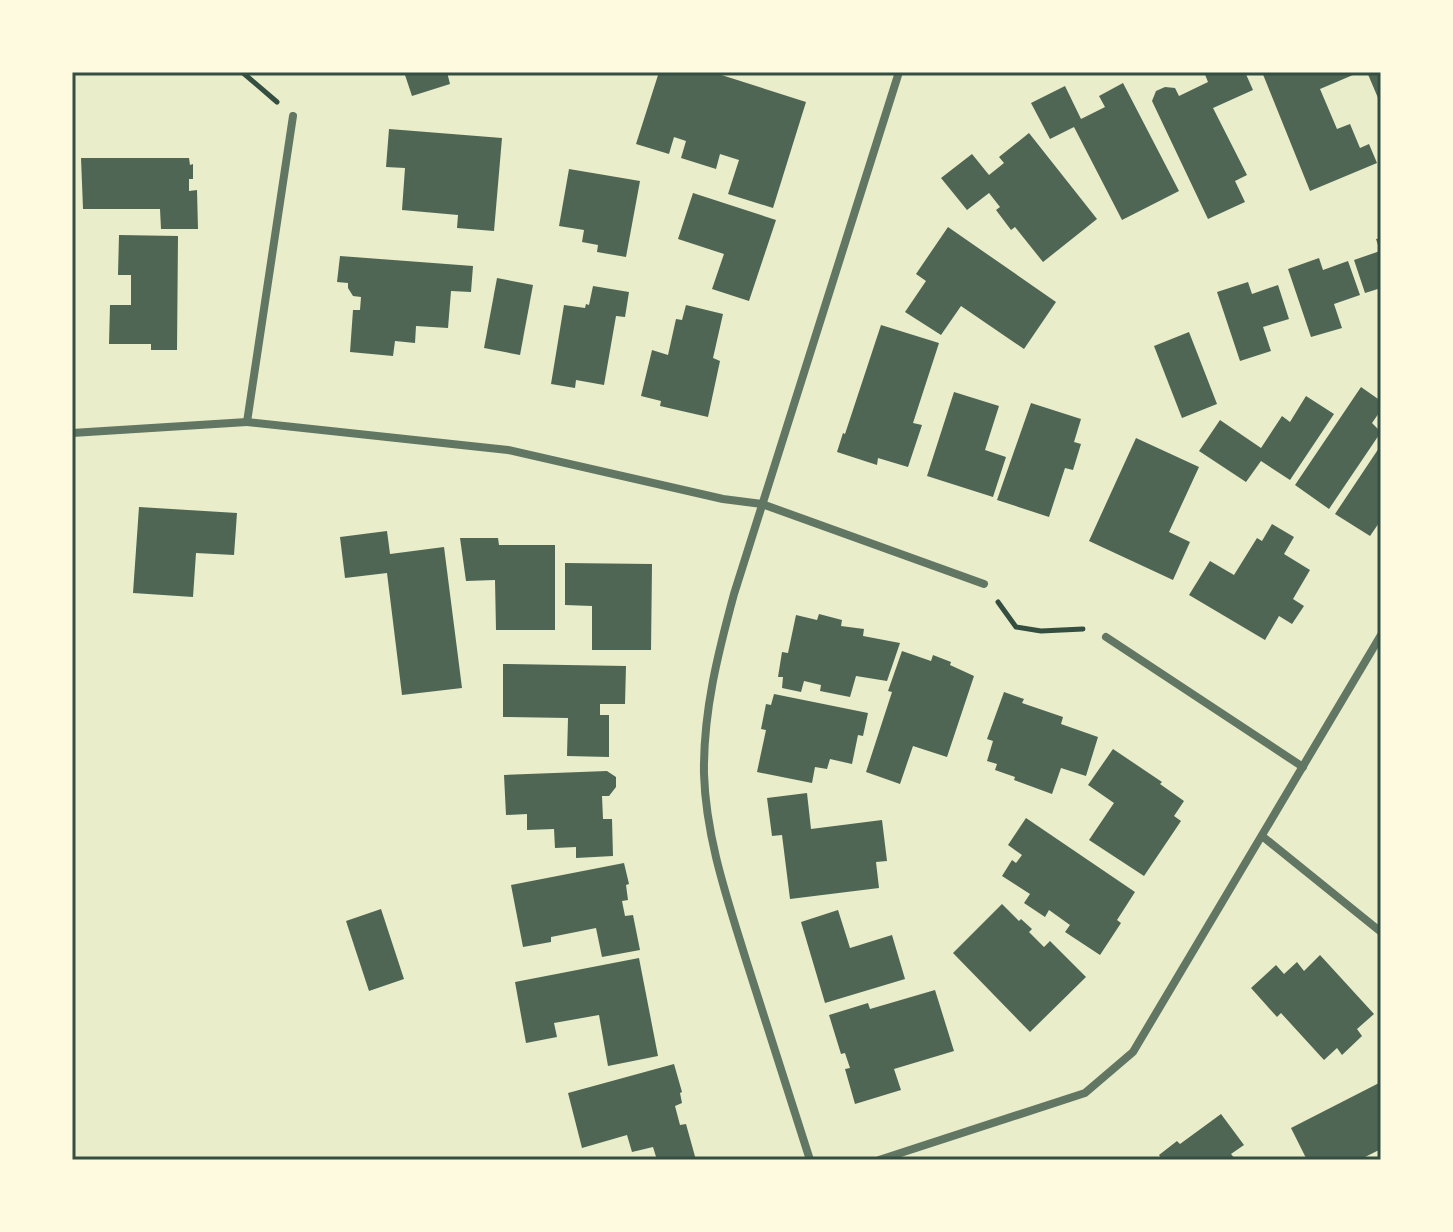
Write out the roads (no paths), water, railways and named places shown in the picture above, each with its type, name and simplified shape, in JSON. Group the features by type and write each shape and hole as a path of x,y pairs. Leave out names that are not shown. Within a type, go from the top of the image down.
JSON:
{"street":[{"path":"810,1160 726,895 710,834 704,774 707,720 716,661 762,504 899,72"},
{"path":"247,422 293,116"},
{"path":"72,433 247,422 508,450 723,499 762,504 984,584"},
{"path":"879,1160 1085,1093 1133,1052 1381,635"},
{"path":"1106,637 1303,767"},
{"path":"1262,836 1381,932"}]}
